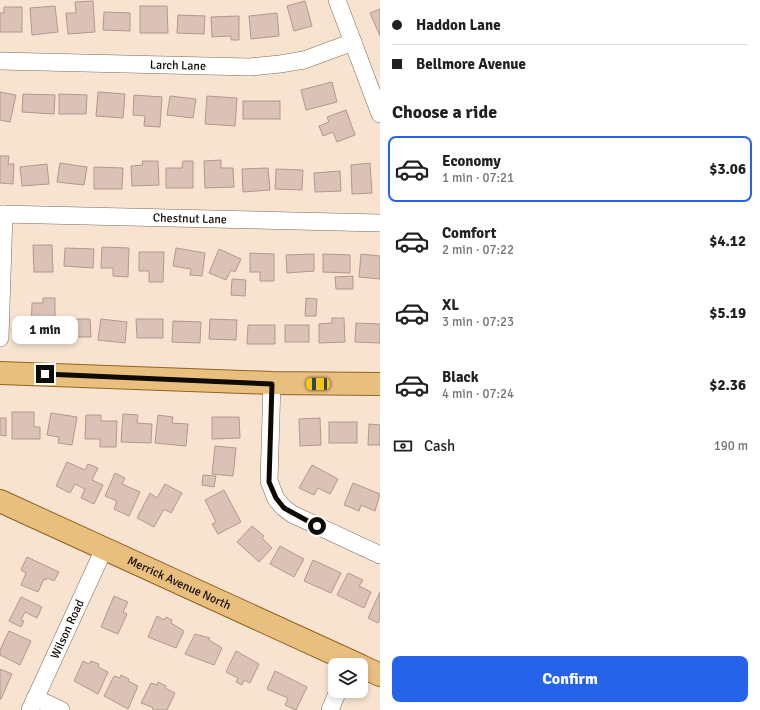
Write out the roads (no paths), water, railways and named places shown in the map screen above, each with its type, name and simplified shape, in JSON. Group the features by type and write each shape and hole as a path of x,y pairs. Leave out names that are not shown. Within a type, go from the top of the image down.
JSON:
{"main road":[{"path":"0,373 272,384 380,384"},
{"name":"Merrick Avenue North","path":"0,501 342,658"},
{"name":"Merrick Avenue North","path":"368,670 380,675"}],"street":[{"path":"337,0 380,114"},
{"name":"Larch Lane","path":"0,61 250,67 304,60 353,42"},
{"path":"0,338 2,214"},
{"name":"Chestnut Lane","path":"2,214 380,223"},
{"path":"272,384 269,482 276,498 284,508 292,514 380,555"},
{"name":"Wilson Road","path":"33,704 104,549"},
{"path":"330,710 335,698"},
{"path":"33,704 61,710"}]}
